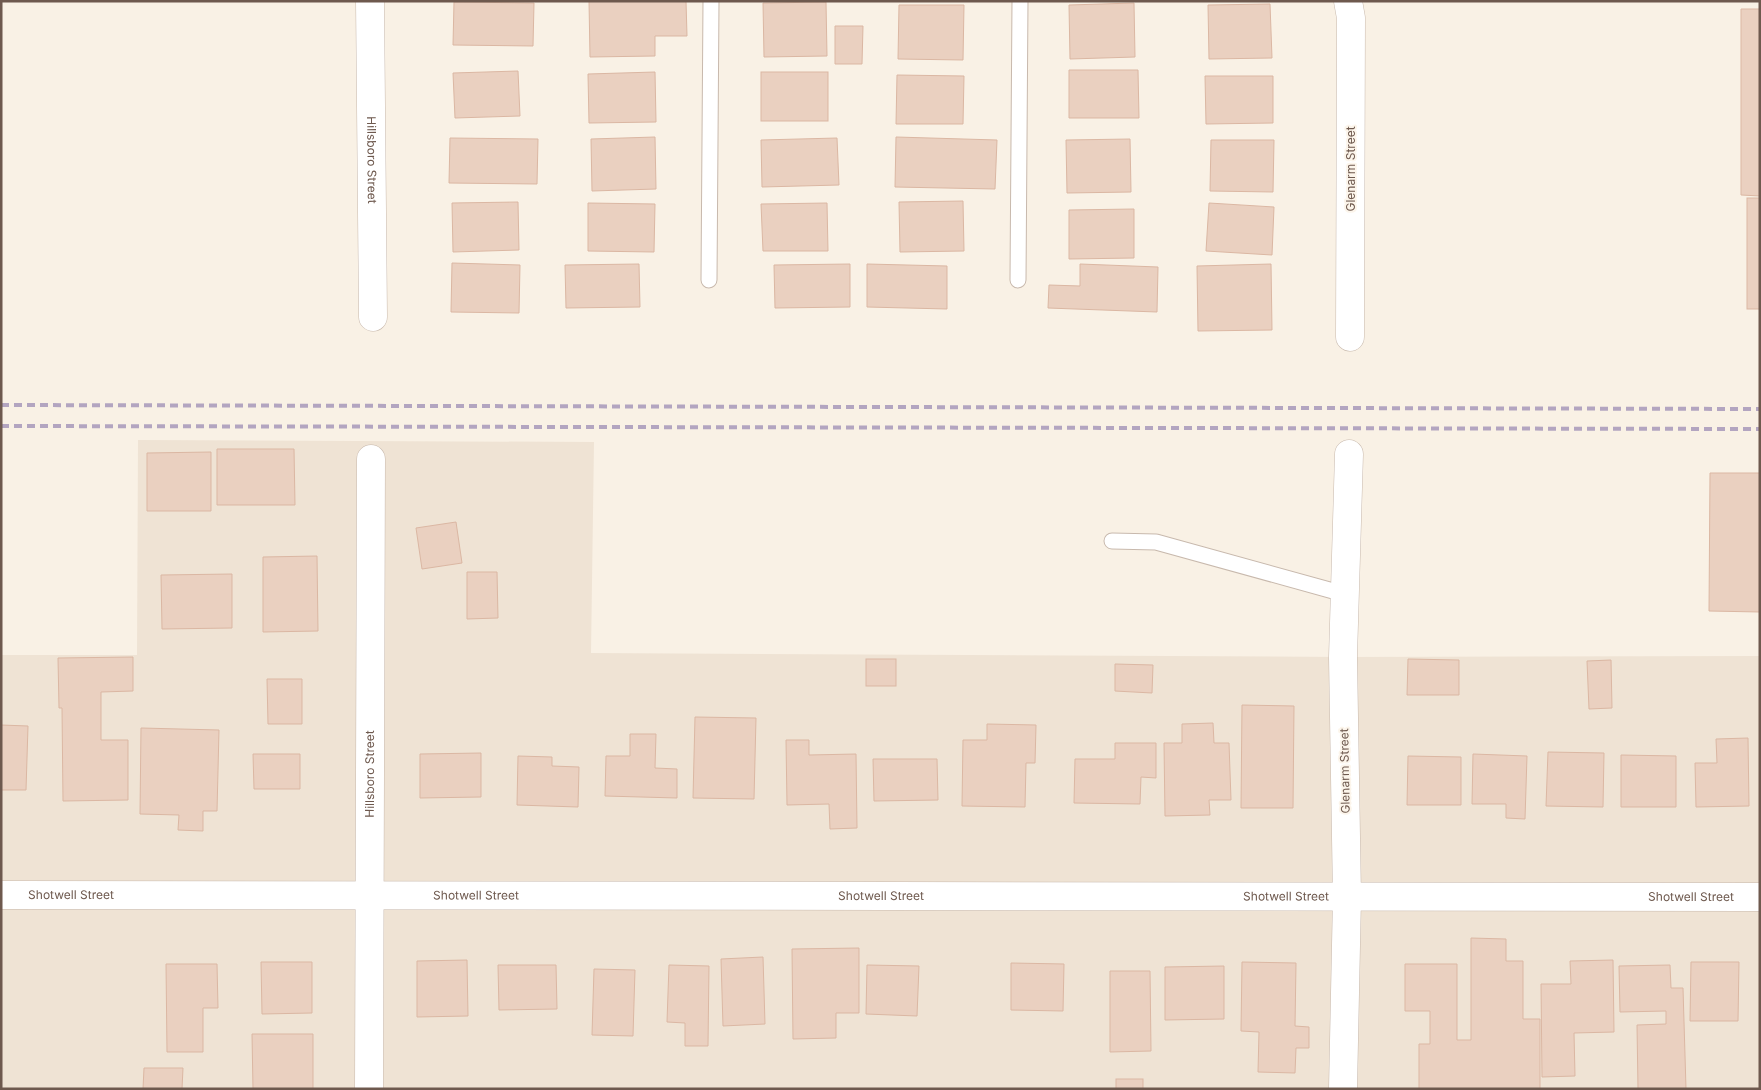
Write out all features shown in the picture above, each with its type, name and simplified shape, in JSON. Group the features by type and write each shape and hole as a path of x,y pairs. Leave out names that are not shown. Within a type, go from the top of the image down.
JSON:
{"street":[{"name":"Hillsboro Street","path":"370,1 373,317"},
{"name":"Glenarm Street","path":"1348,1 1351,18 1350,337"},
{"name":"Glenarm Street","path":"1343,1089 1346,897 1343,657 1349,454"},
{"name":"Hillsboro Street","path":"369,1089 371,459"},
{"name":"Shotwell Street","path":"1,895 1760,897"}],"lane":[{"path":"709,280 712,1"},
{"path":"1018,280 1020,1"},
{"path":"1112,541 1156,542 1344,594"}],"shaded area":[{"path":"138,440 594,442 591,653 1343,657 1760,656 1760,1089 1,1089 1,655 137,655"}],"building":[{"path":"589,1 686,1 687,36 655,36 655,56 590,57"},
{"path":"454,2 534,3 533,46 453,45"},
{"path":"826,2 827,56 764,57 763,3"},
{"path":"1134,3 1135,57 1070,59 1069,5"},
{"path":"1270,4 1272,58 1209,59 1208,5"},
{"path":"899,5 964,5 963,60 898,59"},
{"path":"1741,9 1760,9 1760,196 1741,195"},
{"path":"835,26 863,26 862,64 835,64"},
{"path":"1069,70 1138,70 1139,118 1069,118"},
{"path":"518,71 520,116 455,118 453,73"},
{"path":"655,72 656,122 589,123 588,74"},
{"path":"761,72 828,72 828,121 761,121"},
{"path":"897,75 964,76 963,124 896,124"},
{"path":"1205,76 1273,76 1273,123 1206,124"},
{"path":"655,137 656,189 592,191 591,139"},
{"path":"896,137 997,140 995,189 895,187"},
{"path":"450,138 538,139 537,184 449,183"},
{"path":"837,138 839,185 762,187 761,140"},
{"path":"1130,139 1131,192 1067,193 1066,140"},
{"path":"1211,140 1274,140 1273,192 1210,191"},
{"path":"1747,198 1760,198 1760,309 1747,309"},
{"path":"963,201 964,251 900,252 899,202"},
{"path":"518,202 519,250 453,252 452,203"},
{"path":"588,203 655,204 654,252 588,251"},
{"path":"827,203 828,251 763,251 761,204"},
{"path":"1209,203 1274,207 1272,255 1206,251"},
{"path":"1134,209 1134,258 1069,259 1069,210"},
{"path":"452,263 520,265 519,313 451,312"},
{"path":"639,264 640,307 566,308 565,265"},
{"path":"850,264 850,307 775,308 774,265"},
{"path":"867,264 947,266 947,309 867,307"},
{"path":"1080,264 1158,267 1157,312 1048,308 1049,285 1080,286"},
{"path":"1271,264 1272,330 1198,331 1197,266"},
{"path":"217,449 294,449 295,505 217,505"},
{"path":"211,452 211,511 147,511 147,453"},
{"path":"1710,473 1760,473 1760,612 1709,611"},
{"path":"456,522 462,563 422,569 416,528"},
{"path":"317,556 318,631 263,632 263,557"},
{"path":"467,572 497,572 498,618 467,619"},
{"path":"232,574 232,628 162,629 161,575"},
{"path":"133,657 133,691 101,692 101,740 128,740 128,800 63,801 62,708 59,708 58,658"},
{"path":"866,659 896,659 896,686 866,686"},
{"path":"1408,659 1459,660 1459,695 1407,695"},
{"path":"1611,660 1612,708 1589,709 1587,661"},
{"path":"1115,664 1153,665 1152,693 1115,691"},
{"path":"267,679 302,679 302,724 268,724"},
{"path":"1242,705 1294,706 1293,808 1241,808"},
{"path":"695,717 756,718 754,799 693,798"},
{"path":"1213,723 1214,743 1229,743 1231,800 1209,800 1210,815 1165,816 1164,743 1182,743 1182,724"},
{"path":"987,724 1036,725 1035,763 1026,763 1025,807 962,806 963,740 987,740"},
{"path":"1,725 28,726 26,790 1,790"},
{"path":"141,728 219,730 217,811 203,811 203,831 178,830 179,815 140,814"},
{"path":"630,734 656,734 655,768 677,769 677,798 605,796 606,756 630,756"},
{"path":"1748,738 1749,806 1696,807 1695,763 1717,763 1716,739"},
{"path":"786,740 809,740 809,755 856,754 857,828 830,829 829,804 787,805"},
{"path":"1115,743 1156,743 1156,778 1141,777 1140,804 1074,803 1075,759 1115,759"},
{"path":"1548,752 1604,753 1603,807 1546,806"},
{"path":"481,753 481,797 420,798 420,754"},
{"path":"253,754 300,754 300,789 254,789"},
{"path":"1473,754 1527,756 1525,819 1506,818 1506,804 1472,804"},
{"path":"1621,755 1676,756 1676,807 1621,807"},
{"path":"518,756 552,757 552,766 579,767 578,807 517,805"},
{"path":"1408,756 1461,757 1461,805 1407,805"},
{"path":"873,759 937,759 938,800 874,801"},
{"path":"1471,938 1506,939 1506,961 1523,961 1523,1019 1540,1019 1540,1089 1419,1089 1419,1044 1430,1044 1430,1011 1405,1011 1405,964 1457,964 1457,1040 1471,1040"},
{"path":"859,948 859,1013 836,1013 836,1038 793,1039 792,949"},
{"path":"763,957 765,1024 723,1026 721,959"},
{"path":"467,960 468,1016 417,1017 417,961"},
{"path":"1613,960 1614,1032 1574,1033 1575,1076 1542,1077 1541,984 1571,984 1570,961"},
{"path":"261,962 312,962 312,1013 262,1014"},
{"path":"1242,962 1296,963 1295,1026 1309,1027 1309,1048 1296,1048 1295,1073 1258,1072 1259,1032 1241,1031"},
{"path":"1691,962 1739,962 1738,1021 1690,1021"},
{"path":"1011,963 1064,964 1063,1011 1011,1010"},
{"path":"166,964 217,964 218,1008 203,1008 203,1052 167,1052"},
{"path":"498,965 556,965 557,1009 499,1010"},
{"path":"669,965 709,966 708,1046 685,1046 685,1023 667,1022"},
{"path":"867,965 919,966 917,1016 866,1014"},
{"path":"1670,965 1671,988 1683,988 1686,1089 1638,1089 1637,1025 1666,1024 1666,1011 1620,1012 1619,966"},
{"path":"1224,966 1224,1019 1165,1020 1165,967"},
{"path":"594,969 635,970 633,1036 592,1035"},
{"path":"1110,971 1150,971 1151,1051 1110,1052"},
{"path":"252,1034 313,1034 313,1089 253,1089"},
{"path":"144,1068 183,1068 182,1089 143,1089"},
{"path":"1116,1079 1143,1079 1143,1089 1116,1089"}],"railway":[{"path":"1,405 1760,409"},
{"path":"1,426 1760,429"}]}
